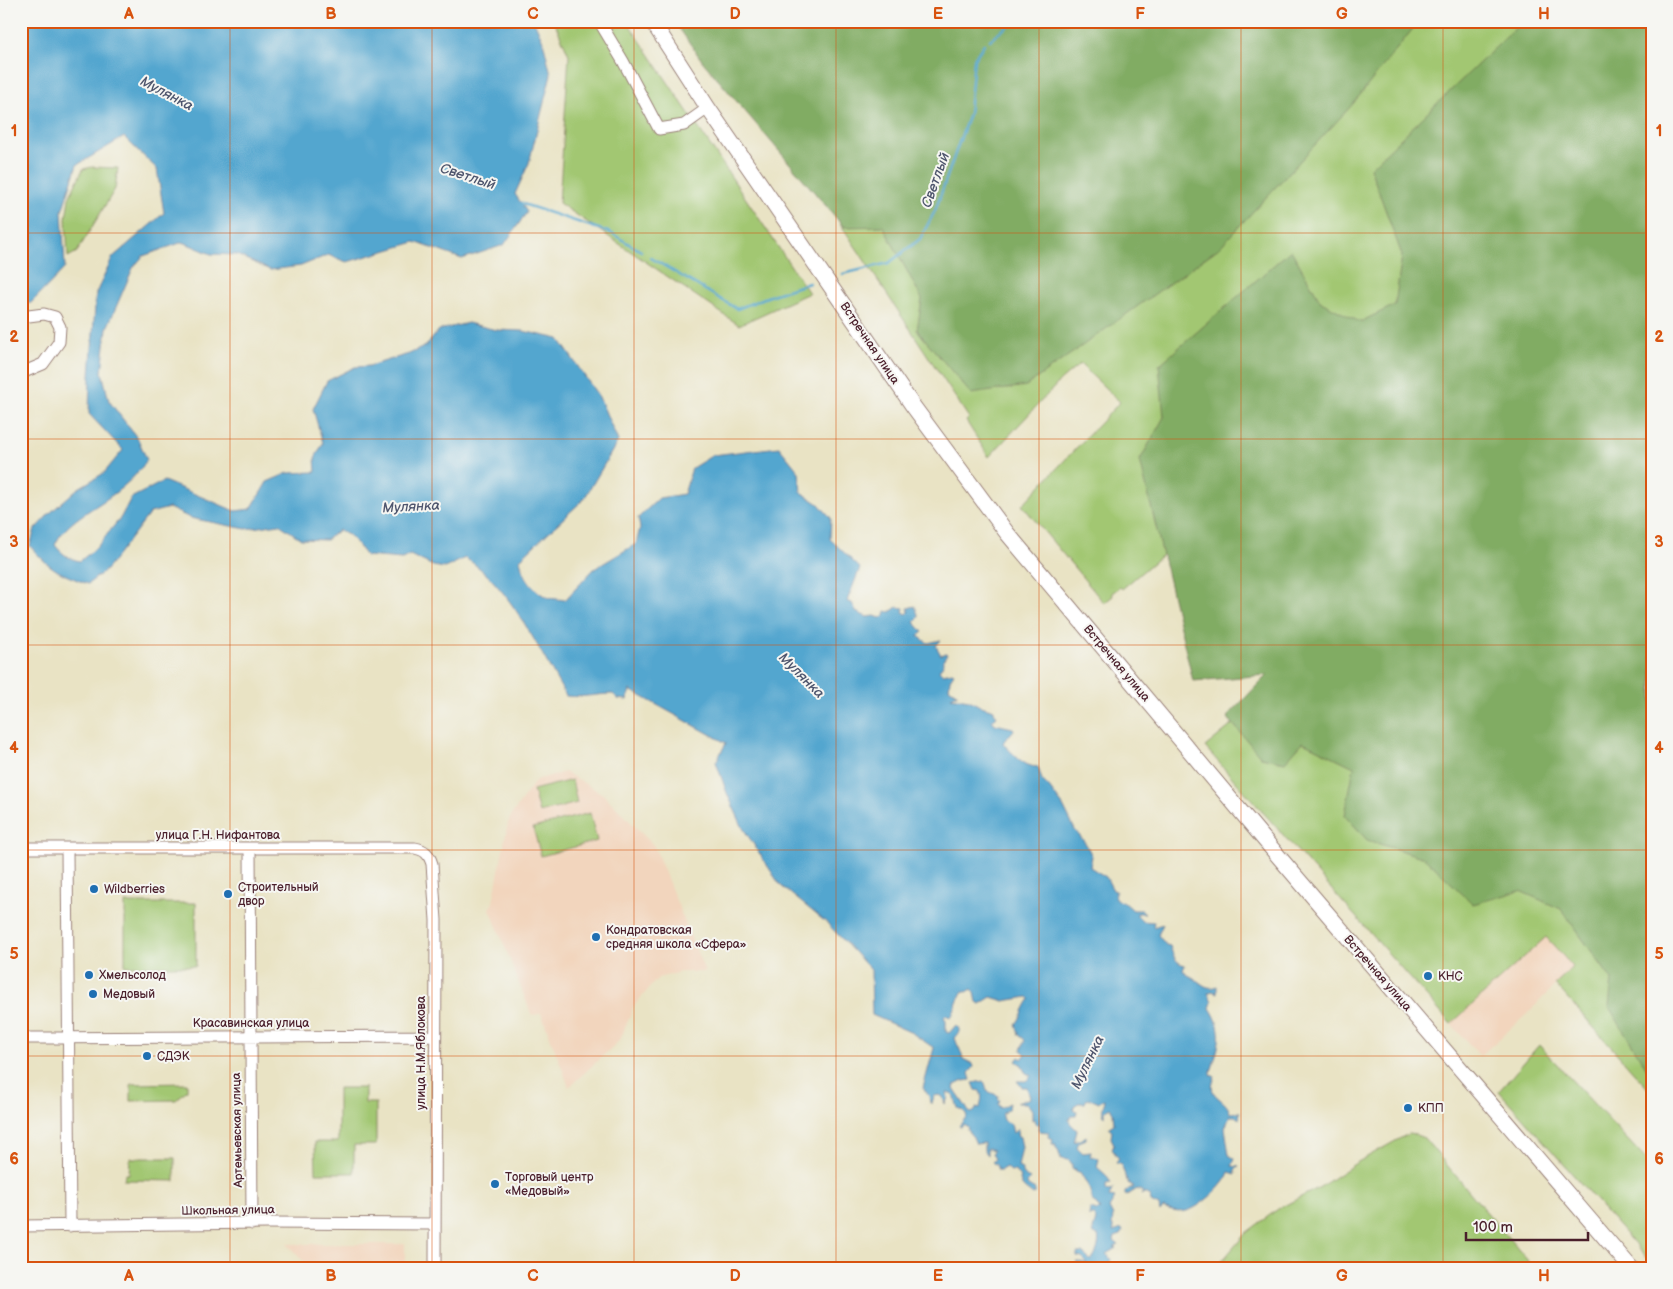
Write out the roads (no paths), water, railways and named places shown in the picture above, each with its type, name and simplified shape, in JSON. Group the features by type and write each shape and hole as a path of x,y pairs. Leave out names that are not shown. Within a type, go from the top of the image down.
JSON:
{"main road":[{"name":"Встречная улица","path":"652,21 708,108 913,406 1007,533 1285,865 1630,1268"}],"street":[{"path":"599,21 660,129 684,125 708,108"},
{"path":"21,317 44,314 55,317 60,327 59,342 43,364 24,372 21,376"},
{"name":"улица Г.Н. Нифантова","path":"21,848 415,848"},
{"name":"Артемьевская улица","path":"250,848 252,1224"},
{"name":"улица Н.М.Яблокова","path":"415,848 426,852 430,856 434,873 436,920 434,1036 435,1268"},
{"path":"67,849 70,1226"},
{"name":"Красавинская улица","path":"21,1038 434,1036"},
{"name":"Школьная улица","path":"21,1226 435,1224"}],"water":[{"name":"Мулянка","path":"21,21 534,21 543,41 551,74 529,163 515,194 527,212 504,245 462,259 415,242 347,262 328,255 301,266 270,270 237,255 211,254 183,242 143,256 133,268 107,328 102,372 109,401 138,439 147,460 121,488 65,530 55,545 60,551 80,561 97,547 121,517 131,498 164,481 235,511 251,509 267,482 288,473 316,472 315,458 323,443 313,409 327,381 355,367 369,366 409,354 426,346 439,330 468,323 496,330 523,331 559,339 599,397 618,441 584,499 520,559 523,571 529,582 549,598 565,600 594,569 636,544 640,528 638,518 659,498 684,494 692,468 713,455 779,447 799,472 801,492 819,504 831,518 830,539 860,568 847,601 852,603 856,612 867,617 875,616 880,618 885,615 886,611 890,612 897,607 904,608 903,612 907,614 909,612 908,608 915,606 919,617 914,622 923,632 918,636 928,643 941,640 936,646 941,655 947,654 939,670 943,674 954,673 950,679 949,688 958,694 951,697 969,700 994,710 997,716 992,720 995,724 1013,728 1014,730 1003,744 1027,765 1038,767 1042,780 1063,806 1075,830 1086,844 1092,856 1090,867 1106,877 1113,890 1116,891 1114,896 1117,900 1125,903 1133,910 1142,910 1145,913 1137,913 1142,921 1154,922 1153,927 1163,924 1158,935 1166,945 1170,946 1177,960 1185,965 1183,970 1186,973 1207,987 1217,986 1217,993 1212,991 1208,993 1212,1002 1210,1008 1218,1025 1219,1032 1218,1048 1211,1075 1215,1077 1213,1084 1214,1094 1225,1103 1230,1113 1240,1112 1239,1119 1235,1116 1230,1116 1225,1128 1229,1155 1235,1159 1232,1166 1239,1167 1235,1170 1236,1174 1229,1172 1218,1189 1198,1206 1183,1212 1163,1208 1160,1212 1159,1206 1151,1202 1150,1196 1144,1193 1141,1195 1143,1192 1137,1189 1125,1195 1125,1192 1134,1187 1128,1183 1121,1165 1116,1163 1119,1159 1112,1149 1114,1144 1111,1138 1112,1131 1109,1127 1114,1124 1113,1112 1110,1108 1105,1111 1105,1117 1103,1108 1105,1100 1103,1099 1099,1103 1090,1099 1086,1100 1085,1103 1078,1103 1073,1108 1077,1112 1076,1116 1071,1116 1069,1120 1077,1130 1074,1142 1086,1136 1086,1139 1079,1142 1077,1147 1083,1153 1091,1152 1090,1157 1099,1159 1097,1167 1106,1175 1111,1183 1106,1184 1106,1190 1110,1191 1113,1188 1109,1197 1115,1198 1109,1208 1113,1216 1113,1232 1122,1229 1123,1232 1115,1237 1114,1241 1119,1245 1107,1254 1111,1260 1105,1268 1075,1268 1077,1262 1087,1263 1082,1258 1077,1257 1077,1253 1082,1253 1090,1260 1096,1252 1099,1238 1098,1235 1094,1234 1093,1230 1096,1220 1094,1215 1089,1217 1090,1209 1097,1211 1100,1209 1091,1199 1091,1191 1080,1172 1077,1172 1075,1168 1075,1171 1072,1169 1072,1164 1069,1160 1061,1159 1055,1146 1056,1144 1052,1144 1053,1139 1049,1137 1048,1132 1038,1129 1039,1125 1035,1123 1034,1119 1032,1120 1032,1110 1027,1103 1017,1103 1030,1098 1027,1087 1022,1087 1017,1081 1026,1081 1031,1076 1016,1061 1019,1057 1022,1059 1026,1054 1021,1050 1025,1040 1019,1035 1016,1024 1030,999 1028,997 1004,1001 991,997 980,1004 977,1002 972,989 967,992 963,991 951,1018 946,1015 944,1017 946,1020 946,1032 949,1033 956,1025 959,1028 959,1033 955,1038 956,1041 963,1059 973,1064 974,1067 969,1073 971,1080 955,1085 954,1089 969,1112 972,1113 976,1110 976,1107 980,1108 982,1098 980,1091 976,1090 973,1083 983,1081 987,1091 999,1096 1000,1101 998,1103 1000,1108 1010,1103 1002,1118 1011,1124 1013,1133 1018,1129 1017,1135 1020,1137 1022,1147 1018,1167 1022,1169 1023,1175 1030,1179 1027,1183 1028,1186 1035,1190 1033,1195 1022,1186 1020,1178 1015,1171 1011,1171 1006,1167 998,1170 992,1162 995,1159 992,1154 993,1150 987,1148 987,1155 984,1151 984,1143 976,1144 967,1130 968,1127 963,1124 961,1127 959,1126 967,1116 964,1111 958,1108 952,1094 947,1092 948,1098 945,1104 943,1097 940,1095 934,1096 932,1103 930,1103 929,1096 923,1088 934,1048 912,1033 872,1015 871,970 827,923 780,885 743,828 727,793 716,762 726,743 630,690 627,700 618,699 613,694 578,697 566,696 535,640 510,602 481,569 465,558 445,568 433,566 410,555 402,559 366,556 350,536 339,530 326,540 301,539 279,524 246,529 190,518 169,508 150,513 107,569 88,584 62,573 44,561 30,546 35,529 77,489 104,473 123,450 89,414 96,293 113,257 164,213 157,169 124,137 77,165 62,211 65,268 31,303 21,304"}],"waterway":[{"path":"990,40 1014,21"},
{"name":"Светлый","path":"843,274 889,263 920,239 935,211 969,114 974,59 984,44"},
{"name":"Светлый","path":"520,203 611,233 641,251"},
{"name":"Светлый","path":"651,258 737,309 809,283"}],"place":[{"name":"Wildberries","path":"94,889"},
{"name":"Строительный двор","path":"228,894"},
{"name":"Кондратовская средняя школа «Сфера»","path":"596,937"},
{"name":"Хмельсолод","path":"89,975"},
{"name":"КНС","path":"1428,976"},
{"name":"Медовый","path":"93,994"},
{"name":"СДЭК","path":"147,1056"},
{"name":"КПП","path":"1408,1108"},
{"name":"Торговый центр «Медовый»","path":"495,1184"}]}
